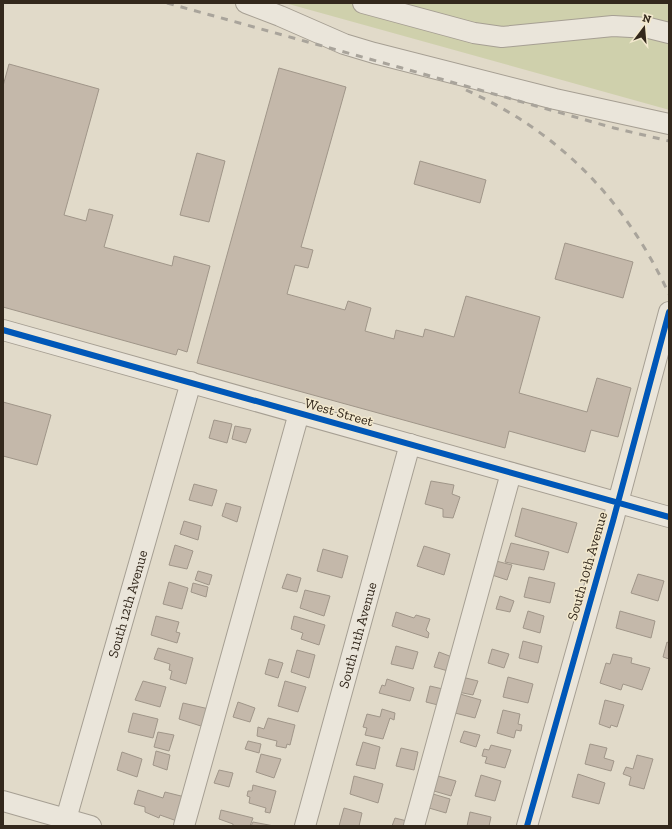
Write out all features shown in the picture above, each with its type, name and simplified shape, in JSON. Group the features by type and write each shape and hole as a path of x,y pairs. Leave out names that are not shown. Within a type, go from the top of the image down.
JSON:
{"street":[{"path":"246,3 344,44 374,53 555,99 669,124"},
{"path":"363,3 474,33 502,37 613,26 649,28 669,33"},
{"name":"South 10th Avenue","path":"527,826 669,312"},
{"name":"West Street","path":"3,330 669,517"},
{"name":"South 12th Avenue","path":"65,822 191,382"},
{"path":"184,826 299,413"},
{"name":"South 11th Avenue","path":"305,826 410,444"},
{"path":"414,826 511,473"},
{"path":"3,801 65,822 91,826"}],"green space":[{"path":"285,3 669,3 669,110 666,109"}],"building":[{"path":"9,64 99,89 64,215 86,221 89,209 113,215 104,247 172,266 174,256 210,266 187,352 178,349 176,355 3,307 3,86"},
{"path":"279,68 346,87 301,247 313,250 308,268 295,265 287,294 345,310 348,301 371,308 365,331 394,339 396,330 423,337 425,329 454,337 466,296 540,317 519,393 587,412 597,378 631,388 618,437 591,430 585,452 509,431 505,448 197,363"},
{"path":"197,153 225,161 209,222 180,215"},
{"path":"420,161 486,180 480,203 414,184"},
{"path":"565,243 633,262 623,298 555,279"},
{"path":"3,402 51,415 37,465 3,456"},
{"path":"214,420 232,424 227,443 209,438"},
{"path":"235,426 251,429 246,443 232,439"},
{"path":"431,481 454,485 452,494 460,497 453,518 443,517 443,509 425,504"},
{"path":"194,484 217,490 212,506 189,500"},
{"path":"226,503 241,507 237,522 222,516"},
{"path":"522,508 577,523 568,553 515,536"},
{"path":"184,521 201,526 198,540 180,534"},
{"path":"511,543 549,552 544,570 505,562"},
{"path":"175,545 193,551 187,569 169,565"},
{"path":"424,546 450,554 444,575 417,566"},
{"path":"323,549 348,556 342,578 317,571"},
{"path":"496,561 512,565 507,580 492,575"},
{"path":"198,571 212,575 209,585 195,580"},
{"path":"287,574 301,578 297,592 282,588"},
{"path":"638,574 664,581 658,601 631,593"},
{"path":"529,577 555,583 550,603 524,597"},
{"path":"169,582 188,588 182,609 163,604"},
{"path":"193,583 208,587 206,597 191,592"},
{"path":"305,590 330,596 324,616 300,608"},
{"path":"500,596 514,601 510,612 496,609"},
{"path":"528,611 544,616 540,633 523,628"},
{"path":"620,611 655,621 651,638 616,628"},
{"path":"396,612 414,618 416,615 430,619 426,630 429,633 428,638 392,626"},
{"path":"156,616 179,622 176,632 180,633 177,643 151,635"},
{"path":"294,616 325,625 319,645 301,639 303,633 291,629"},
{"path":"523,641 542,646 538,663 519,658"},
{"path":"667,642 669,643 669,659 663,657"},
{"path":"396,646 418,652 413,669 391,664"},
{"path":"158,648 193,658 186,684 170,679 172,671 169,670 170,664 154,659"},
{"path":"492,649 509,654 504,668 488,663"},
{"path":"297,650 315,655 309,678 291,672"},
{"path":"439,652 452,657 448,671 434,667"},
{"path":"613,654 632,658 631,663 650,668 642,690 623,684 621,690 600,683 606,663 610,664"},
{"path":"269,659 283,663 278,678 265,674"},
{"path":"462,677 478,681 473,695 458,692"},
{"path":"508,677 533,684 528,703 503,697"},
{"path":"387,679 414,688 410,701 379,693 382,685 385,686"},
{"path":"143,681 166,687 160,707 135,700"},
{"path":"285,681 306,687 298,712 278,706"},
{"path":"430,686 447,690 442,706 426,702"},
{"path":"460,694 481,700 475,718 455,713"},
{"path":"605,700 624,705 617,727 611,725 610,728 599,724"},
{"path":"238,702 255,708 250,722 233,717"},
{"path":"183,703 209,709 204,727 179,719"},
{"path":"382,709 395,713 394,720 390,718 383,739 365,735 367,728 363,727 367,714 380,717"},
{"path":"503,710 520,714 518,724 522,725 521,731 516,730 514,738 497,733"},
{"path":"133,713 158,719 153,738 128,732"},
{"path":"268,718 295,725 290,745 287,744 286,748 276,746 277,741 257,736 258,727 264,729"},
{"path":"464,731 480,735 476,747 460,742"},
{"path":"158,732 174,735 169,751 154,747"},
{"path":"248,741 261,744 259,753 245,749"},
{"path":"363,742 380,747 375,769 356,765"},
{"path":"590,744 607,748 604,758 614,761 611,771 585,764"},
{"path":"491,745 511,750 505,768 485,763 487,757 482,756 484,749 489,750"},
{"path":"401,748 418,752 414,770 396,766"},
{"path":"156,751 170,755 167,770 153,765"},
{"path":"122,752 142,759 137,777 117,770"},
{"path":"261,754 281,759 274,778 256,772"},
{"path":"637,755 653,759 644,789 629,785 631,777 623,774 626,767 633,769"},
{"path":"219,770 233,773 229,787 214,783"},
{"path":"578,774 605,783 599,804 572,797"},
{"path":"481,775 501,781 495,801 475,796"},
{"path":"354,776 383,784 378,803 350,794"},
{"path":"438,776 456,781 451,796 434,791"},
{"path":"253,785 276,791 270,813 265,812 266,808 249,803 250,797 247,796 248,791 252,791"},
{"path":"138,790 163,798 165,792 185,797 177,821 160,815 159,818 145,812 145,807 134,804"},
{"path":"433,794 450,799 446,813 429,808"},
{"path":"344,808 362,813 359,826 339,826"},
{"path":"221,810 253,818 250,826 233,826 233,824 219,819"},
{"path":"470,812 491,817 489,826 467,826"},
{"path":"395,818 411,822 410,826 392,826"},
{"path":"253,822 274,826 251,826"}],"railway":[{"path":"167,3 614,128 669,141"},
{"path":"466,90 500,107 532,127 587,173 610,199 632,229 652,260 669,294"}],"cycle path":[{"path":"527,826 613,521 669,312"},
{"path":"3,330 669,517"}]}
